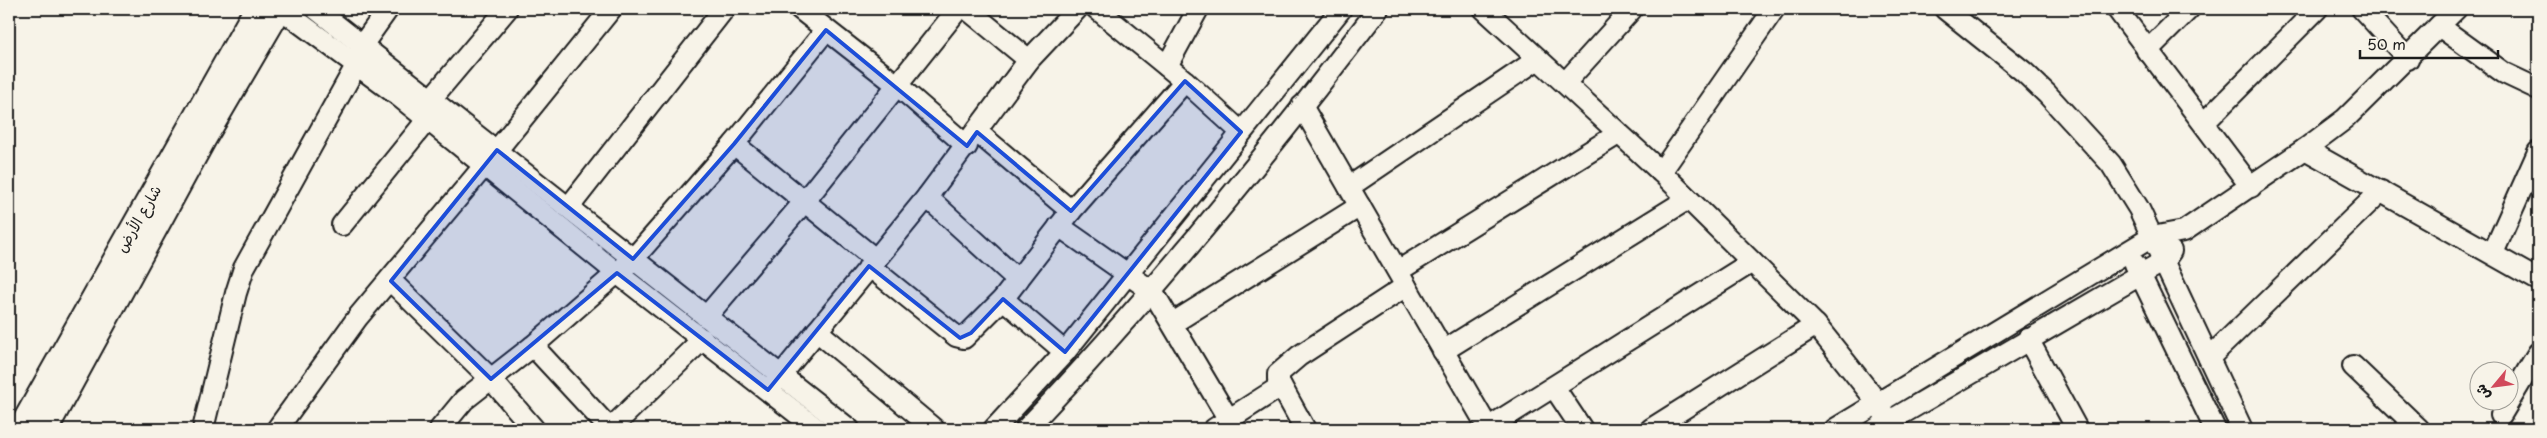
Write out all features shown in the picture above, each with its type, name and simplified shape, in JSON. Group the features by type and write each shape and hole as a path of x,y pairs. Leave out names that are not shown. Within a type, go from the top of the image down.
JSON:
{"main road":[{"name":"شارع الأرض","path":"21,429 257,9"},
{"name":"شارع الأرض","path":"45,429 204,139 280,9"}],"street":[{"path":"280,9 357,64 427,120 569,207 706,317 774,383 817,429"},
{"path":"316,9 431,99 491,158 617,273 703,339 848,429"},
{"path":"203,429 236,293 244,268 357,64 363,44 388,9"},
{"path":"431,99 507,9"},
{"path":"277,429 336,346 611,9"},
{"path":"569,207 724,9"},
{"path":"706,317 804,202 958,9"},
{"path":"967,9 1029,60"},
{"path":"774,383 927,197 1029,60 1077,9"},
{"path":"1097,9 1185,81 1241,132"},
{"path":"1167,66 1198,9"},
{"path":"994,429 1065,352 1341,9"},
{"path":"1026,429 1153,292 1374,15 1353,9"},
{"path":"1565,83 1632,9"},
{"path":"1661,172 1774,9"},
{"path":"1944,9 2024,72 2111,164 2139,209 2242,429"},
{"path":"2117,9 2251,187"},
{"path":"2147,51 2189,9"},
{"path":"2204,123 2317,9"},
{"path":"2362,9 2408,59"},
{"path":"1836,429 2152,238 2184,230 2251,187 2345,119 2408,59 2456,9"},
{"path":"805,10 826,30 897,85 972,139 1129,274 1153,292 1173,322 1222,424 1281,386"},
{"path":"1491,11 1538,59 1661,172 1816,325 1878,403 1886,427 2028,339 2164,261 2184,230"},
{"path":"2439,26 2504,73 2538,89"},
{"path":"440,429 464,400 533,346 633,259 734,144 826,30"},
{"path":"1350,187 1538,59"},
{"path":"734,144 804,202 960,338 972,333 1003,299 1065,219 1185,81"},
{"path":"1302,106 1487,429 1752,262"},
{"path":"342,224 427,120"},
{"path":"1305,429 1277,376 1283,368 1402,279 1618,134"},
{"path":"2305,149 2538,280"},
{"path":"2493,253 2538,152"},
{"path":"2209,358 2381,191"},
{"path":"927,197 1018,280"},
{"path":"1443,351 1688,199"},
{"path":"1173,322 1360,206"},
{"path":"2129,253 2215,429"},
{"path":"391,280 491,379 534,429"},
{"path":"1003,299 1065,352"},
{"path":"1651,429 1816,325"},
{"path":"817,331 934,429"},
{"path":"533,346 610,429 703,339"},
{"path":"2028,339 2078,429"},
{"path":"2501,416 2538,353"},
{"path":"2353,366 2419,429"},
{"path":"1554,387 1582,429"}],"highlighted area":[{"path":"826,30 967,146 977,132 1071,211 1185,81 1241,132 1065,352 1003,299 971,333 960,338 869,266 768,390 617,273 491,379 391,281 497,150 633,259 734,144"}]}
